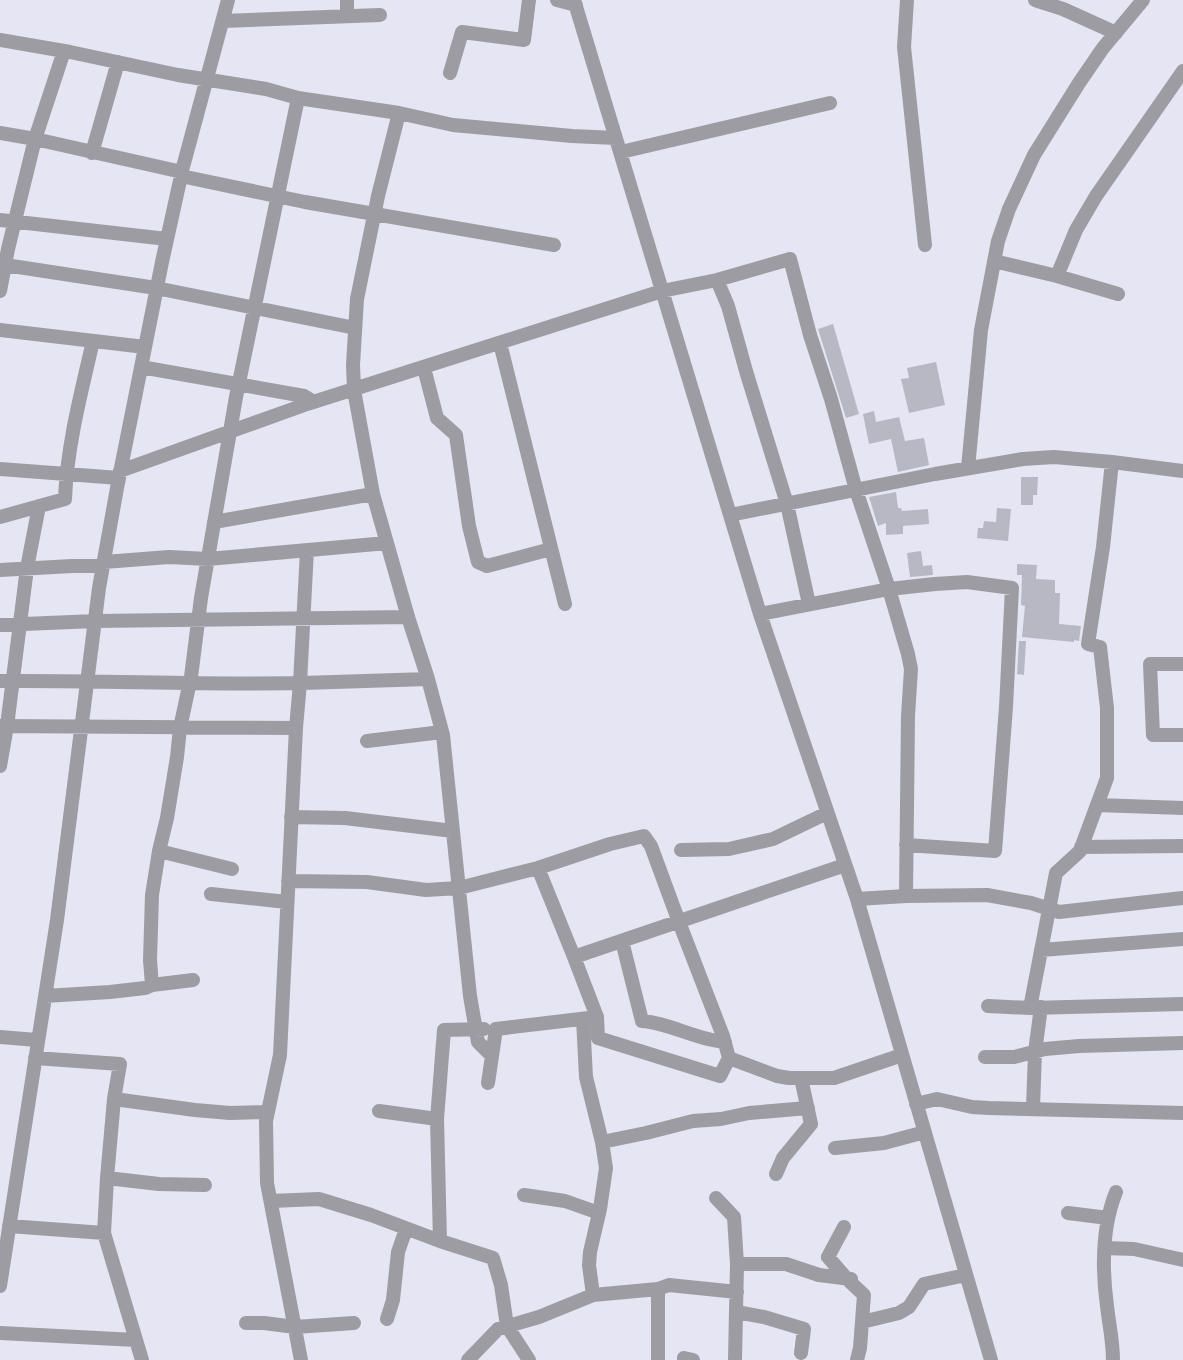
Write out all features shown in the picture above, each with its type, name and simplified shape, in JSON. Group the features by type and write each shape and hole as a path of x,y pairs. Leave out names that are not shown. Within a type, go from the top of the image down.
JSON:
{"street":[{"path":"0,1286 57,920 95,621 119,475 181,174 229,0"},
{"path":"347,0 347,16"},
{"path":"450,73 462,32 524,40 529,0"},
{"path":"557,0 575,3 760,614 857,899 991,1360"},
{"path":"907,0 904,47 925,245"},
{"path":"1035,0 1063,9 1116,33"},
{"path":"968,468 981,330 998,241 1009,209 1034,155 1085,74 1143,0"},
{"path":"223,21 380,15"},
{"path":"0,40 453,125 572,136 618,145 830,103"},
{"path":"0,291 5,265 7,221 64,51"},
{"path":"92,153 118,62"},
{"path":"1057,276 1076,230 1096,196 1183,71"},
{"path":"152,985 152,895 159,851 190,683 229,432 298,98"},
{"path":"399,113 357,299 354,390 373,494 408,617 429,679 442,732 475,1029 478,1042 492,1056"},
{"path":"0,133 278,196 554,245"},
{"path":"7,221 167,239"},
{"path":"0,469 119,475 314,402 662,291 717,280 790,259 810,335 911,669 906,895"},
{"path":"994,261 1118,294"},
{"path":"5,265 156,288 355,328"},
{"path":"717,280 728,306 787,504 809,604"},
{"path":"0,330 145,347"},
{"path":"0,517 65,499 66,474 77,411 93,341"},
{"path":"500,343 565,604"},
{"path":"141,367 303,396 314,402"},
{"path":"424,368 437,418 456,435 469,526 478,562 487,566 551,548"},
{"path":"730,514 1023,458 1054,457 1183,471"},
{"path":"1033,1108 1035,1008 1041,950 1056,873 1080,851 1107,778 1107,708 1100,647 1088,644 1103,547 1112,462"},
{"path":"214,522 373,494"},
{"path":"0,766 6,680 19,624 39,506"},
{"path":"0,570 169,557 208,559 387,543"},
{"path":"301,1360 267,1183 266,1121 279,1055 307,550"},
{"path":"760,614 889,589 967,582 1012,588 995,851 906,845"},
{"path":"0,625 95,621 408,617"},
{"path":"1183,664 1150,664 1153,735 1183,735"},
{"path":"6,680 300,683 429,679"},
{"path":"3,726 296,728"},
{"path":"367,741 442,732"},
{"path":"1097,805 1183,808"},
{"path":"681,850 729,849 773,839 827,813"},
{"path":"291,817 345,818 453,831"},
{"path":"288,881 368,882 426,890 459,888 538,868 610,844 644,836 651,846 725,1042 729,1058 720,1076 598,1038 574,957 538,868"},
{"path":"1082,847 1183,846"},
{"path":"159,851 232,869"},
{"path":"574,957 845,865"},
{"path":"211,894 287,902"},
{"path":"857,899 906,895 987,895 1031,902 1059,912 1183,898"},
{"path":"1041,950 1183,939"},
{"path":"622,941 642,1021 656,1022 710,1041 725,1042"},
{"path":"45,996 110,992 193,980"},
{"path":"988,1006 1035,1008 1183,1004"},
{"path":"440,1241 437,1119 444,1030 496,1029 590,1018"},
{"path":"590,1018 586,1077 606,1168 590,1252 593,1295"},
{"path":"488,1083 496,1029"},
{"path":"0,1037 37,1040"},
{"path":"985,1057 1014,1057 1045,1049 1079,1046 1183,1043"},
{"path":"729,1058 789,1079 834,1078 902,1055"},
{"path":"35,1058 120,1064 114,1099 104,1233 142,1360"},
{"path":"776,1174 783,1158 811,1124 801,1078"},
{"path":"114,1099 195,1111 268,1112"},
{"path":"916,1104 937,1099 972,1107 1183,1113"},
{"path":"602,1142 693,1121 808,1108"},
{"path":"379,1111 437,1119"},
{"path":"835,1147 884,1143 925,1132"},
{"path":"107,1178 159,1184 205,1185"},
{"path":"1113,1360 1107,1306 1105,1248 1108,1218 1116,1192"},
{"path":"524,1195 565,1201 599,1213"},
{"path":"716,1198 734,1217 737,1264 735,1360"},
{"path":"271,1202 319,1199 493,1258 501,1285 507,1326 529,1360"},
{"path":"1068,1213 1108,1218"},
{"path":"9,1226 104,1233"},
{"path":"844,1227 828,1258 864,1295 857,1360"},
{"path":"387,1319 393,1300 398,1252 406,1228"},
{"path":"1105,1248 1134,1249 1183,1260"},
{"path":"737,1264 786,1264 819,1275 863,1281"},
{"path":"862,1322 899,1313 909,1307 924,1284 966,1275"},
{"path":"468,1360 498,1329 539,1317 593,1295 669,1286 737,1293"},
{"path":"658,1289 658,1360"},
{"path":"737,1312 804,1329 801,1353"},
{"path":"246,1323 295,1327 354,1323"},
{"path":"0,1334 136,1340"}],"building":[{"path":"833,324 859,414 846,418 818,329"},
{"path":"936,362 945,405 909,413 901,379 909,378 907,368"},
{"path":"874,411 876,422 899,417 905,441 924,438 929,465 898,472 891,439 869,444 863,414"},
{"path":"1021,477 1038,477 1037,495 1033,495 1033,505 1021,505"},
{"path":"896,492 898,508 902,511 928,509 929,524 903,526 903,534 886,535 886,523 878,526 869,497"},
{"path":"997,508 1011,509 1008,541 977,538 978,528 983,528 984,521 996,522"},
{"path":"921,551 923,566 932,565 933,575 910,577 907,553"},
{"path":"1017,564 1037,565 1036,579 1055,580 1055,593 1060,593 1059,624 1081,626 1079,641 1022,637 1025,606 1021,605 1022,575 1017,575"},
{"path":"1019,641 1026,641 1024,675 1017,674"}]}
